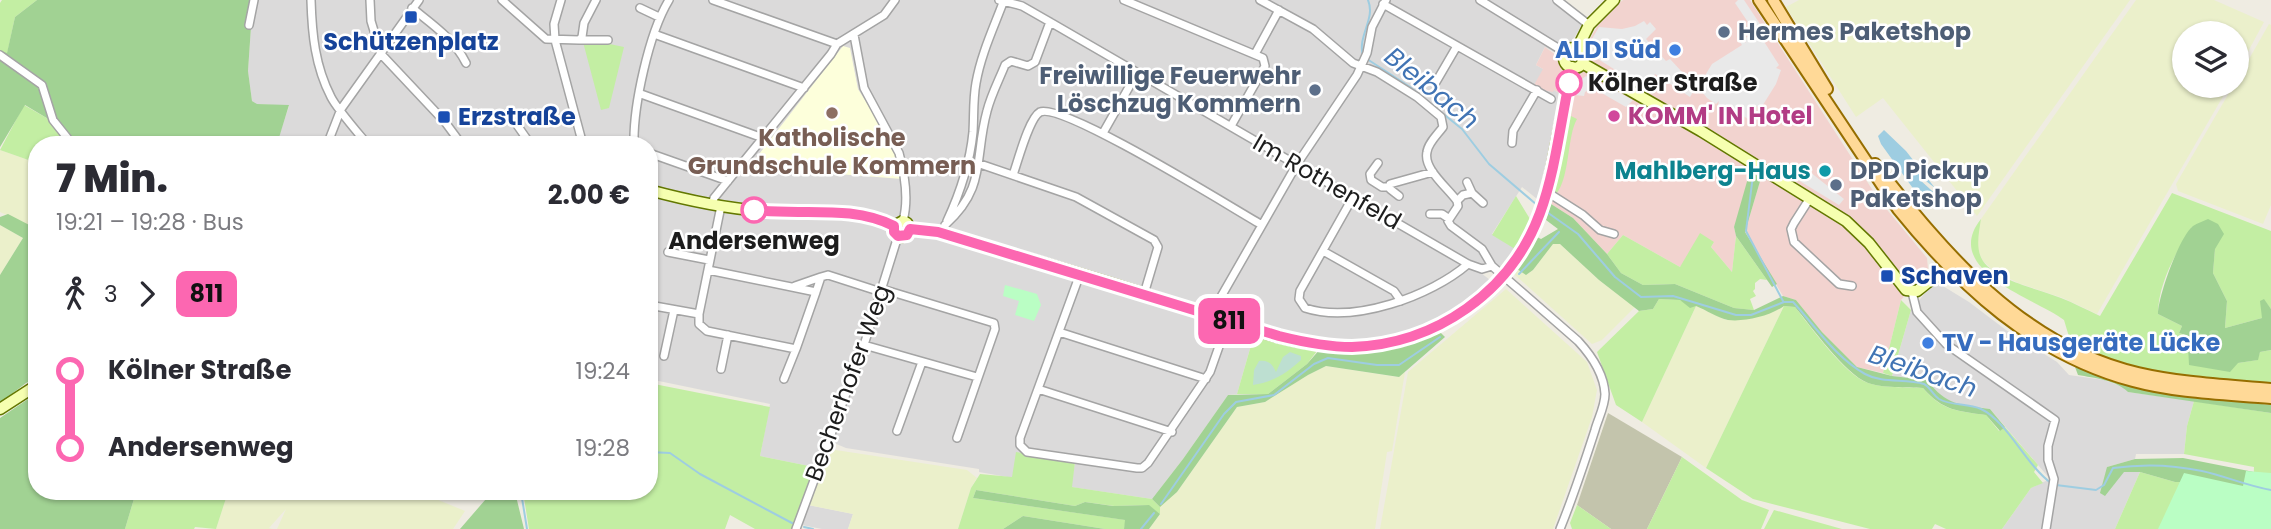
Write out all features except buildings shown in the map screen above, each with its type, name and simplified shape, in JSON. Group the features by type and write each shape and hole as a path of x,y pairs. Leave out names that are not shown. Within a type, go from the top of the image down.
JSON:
{"main road":[{"path":"1759,0 1898,209 1920,236 1994,310 2020,329 2062,352 2131,380 2156,386 2271,398"},
{"path":"1773,0 1875,164 1929,233 1986,290 2021,318 2078,350 2138,373 2207,384 2271,389"}],"street":[{"path":"249,25 254,0"},
{"path":"311,0 312,39 321,75 332,100 361,136"},
{"path":"370,0 371,21 381,54 455,136"},
{"path":"330,136 341,109 357,83 419,0"},
{"path":"502,0 545,38 608,40"},
{"path":"561,0 554,24 555,40 581,136"},
{"path":"579,40 596,0"},
{"path":"634,136 633,126 654,34 659,17 669,0"},
{"path":"713,0 836,44"},
{"path":"796,349 704,330 699,324 716,206 714,198 804,89 836,44 884,15 895,0"},
{"path":"941,229 961,190 972,140 976,83 1002,0"},
{"name":"Im Rothenfeld","path":"1002,0 1022,6 1468,264 1482,269 1492,266"},
{"path":"1124,0 1263,58 1265,66 1231,126"},
{"path":"1260,0 1313,29 1353,63 1364,60"},
{"path":"1480,0 1566,53"},
{"path":"1557,0 1589,25"},
{"path":"1577,49 1589,25 1614,0"},
{"path":"1210,316 1297,164 1364,60 1372,27 1385,2 1551,99"},
{"path":"412,8 446,35 459,49 466,63"},
{"path":"640,8 659,17"},
{"path":"1255,54 1279,10"},
{"path":"941,229 958,214 969,199 980,164 986,112 1005,65 1011,61 1028,66 1035,62 1050,22"},
{"path":"654,34 804,89"},
{"name":"Becherhofer Weg","path":"796,529 864,345 906,211 902,162 864,88 854,35"},
{"path":"1436,82 1457,46"},
{"path":"1577,49 1583,54 1583,63 1572,67 1565,62 1566,53 1577,49"},
{"path":"0,55 42,85 53,120 66,136"},
{"path":"1364,60 1441,117 1443,127 1427,150 1427,157 1433,172 1457,201 1458,206 1448,218"},
{"path":"1583,63 1702,131 1859,232 1885,261 1902,287 1912,292 1917,312 1947,344 2055,419 2048,453 2054,482 2046,529"},
{"path":"658,192 716,206 860,215 901,228 941,229 1228,321 1315,343 1350,347 1387,343 1417,335 1457,316 1488,293 1520,254 1540,214 1572,67"},
{"path":"1103,133 1137,73"},
{"path":"1512,143 1513,131 1537,90"},
{"path":"640,93 763,138"},
{"path":"1013,175 1032,122 1037,113 1046,110 1103,133 1262,225"},
{"path":"517,125 525,136"},
{"path":"658,156 728,181"},
{"path":"1378,163 1370,174 1371,180 1382,187 1389,187 1399,196"},
{"path":"980,164 1076,197 1154,240 1158,247 1144,294"},
{"path":"1389,187 1390,184 1433,172"},
{"path":"1467,183 1483,203"},
{"path":"1457,201 1472,192"},
{"path":"1545,196 1583,215 1600,230 1614,234"},
{"path":"1353,197 1299,295 1300,304 1305,308 1345,311 1370,309 1401,301 1429,290 1468,264"},
{"path":"1810,198 1794,223 1794,242 1839,284 1852,286"},
{"path":"1430,214 1442,214 1448,218 1451,226 1487,254 1492,266 1584,347 1604,385 1603,406 1560,529"},
{"path":"1323,251 1394,291 1401,301"},
{"path":"668,252 709,260"},
{"path":"708,270 816,292"},
{"path":"1080,274 1020,438 1020,446 1027,452 1142,468 1172,432 1206,379 1214,364 1228,321"},
{"path":"1912,292 1936,275 1946,274 1962,279"},
{"path":"792,287 828,275 992,321 995,329 957,438"},
{"path":"784,379 821,277"},
{"path":"658,307 699,314"},
{"path":"664,356 674,310"},
{"path":"1059,332 1206,379"},
{"path":"721,369 728,335"},
{"path":"864,345 977,377"},
{"path":"897,431 922,362"},
{"path":"1038,389 1172,432"},
{"path":"0,409 28,391"}],"shaded area":[{"path":"252,0 1561,0 1585,19 1570,45 1559,55 1545,47 1536,65 1543,69 1542,90 1559,93 1543,181 1537,199 1522,187 1492,234 1516,249 1499,268 1487,267 1481,273 1490,280 1490,284 1461,308 1428,327 1392,338 1349,343 1326,341 1248,323 1243,332 1254,335 1237,394 1228,395 1152,499 1071,487 1075,462 1017,453 1013,478 979,472 979,469 846,448 834,443 821,445 814,467 760,456 770,404 658,381 658,136 279,136 289,106 256,104 252,101 248,71 251,27 246,28"},
{"path":"1623,0 1750,0 1879,200 1927,258 1928,269 1901,300 1883,373 1857,367 1822,332 1796,300 1783,296 1745,232 1761,178 1734,227 1736,236 1732,272 1711,247 1714,242 1680,267 1623,235 1607,254 1573,218 1551,204 1578,76 1589,67 1586,46 1603,16"},
{"path":"1744,0 1766,33 1763,40 1779,65 1776,68 1781,70 1761,108 1756,106 1748,119 1730,107 1727,111 1718,105 1719,101 1716,104 1698,87 1712,64 1742,45 1740,42 1743,40 1746,43 1744,39 1755,32 1757,36 1759,34 1757,29 1754,31 1735,3"},
{"path":"1799,0 2130,0 1977,216 1883,98 1856,117 1786,7"},
{"path":"2136,0 2214,0 2264,22 2249,50 2249,21 2172,21 2172,98 2222,98 2097,314 1994,271 1983,261 1978,250 1981,219"},
{"path":"1644,21 1647,25 1650,22 1656,29 1646,39 1666,61 1670,59 1696,87 1690,97 1655,74 1646,89 1593,56 1589,44 1599,27 1622,29"},
{"path":"2269,24 2271,25 2271,205 2263,224 2178,191 2176,184 2226,98 2249,98 2249,59"},
{"name":"Katholische Grundschule Kommern","path":"843,46 850,48 858,89 889,139 902,179 749,167"},
{"path":"1545,47 1560,58 1564,74 1559,93 1542,90 1534,85 1543,69 1536,65"},
{"path":"1586,76 1633,100 1626,107 1593,88 1585,92 1584,96 1575,95 1577,83"},
{"path":"0,150 28,160 28,225 0,212"},
{"path":"1805,168 1844,199 1839,205 1798,180"},
{"path":"0,225 23,238 0,275"},
{"path":"1553,244 1560,244 1599,280 1635,307 1602,340 1592,344 1515,275 1517,269 1526,275 1533,270"},
{"name":"Schaven","path":"1938,283 2057,362 2069,375 2104,380 2126,388 2128,392 2194,401 2187,426 2184,454 2136,454 2135,459 2107,467 2124,472 2140,472 2115,529 2002,529 2031,488 2050,479 1990,409 1956,404 1940,397 1927,380 1892,376 1911,310 1930,287"},
{"path":"1506,289 1587,362 1597,390 1592,417 1553,529 1380,529 1408,372"},
{"path":"1696,306 1726,320 1777,310 1784,306 1706,468 1642,422"},
{"path":"1290,352 1301,356 1301,360 1279,376 1253,385 1254,370 1259,361 1270,363 1276,372 1283,357"},
{"path":"1326,366 1398,377 1405,372 1392,451 1387,452 1375,529 1149,529 1160,514 1160,507 1177,492 1237,407 1265,402"},
{"path":"1608,413 1682,457 1647,529 1611,529 1577,505"},
{"path":"829,449 967,470 977,478 971,488 958,529 848,529 853,514 808,505"},
{"path":"225,500 438,500 465,511 453,529 277,529 286,509 269,528 273,529 216,529"},
{"path":"808,505 853,514 848,529 822,529 802,525"}],"green space":[{"path":"2,0 37,0 15,17 7,54 0,51"},
{"path":"37,0 252,0 246,28 251,27 248,71 252,101 257,104 289,105 280,136 62,136 50,120 25,105 0,147 0,51 7,53 15,17"},
{"path":"583,42 624,47 609,108 601,110"},
{"path":"24,105 50,120 62,136 28,136 28,160 0,150"},
{"path":"1570,105 1571,116 1577,119 1571,136 1564,178 1556,194 1553,190"},
{"path":"1750,171 1761,178 1745,232 1777,284 1772,287 1736,236 1734,227"},
{"path":"2172,193 2271,231 2271,309 2264,300 2262,318 2225,328 2227,301 2213,273 2215,248 2192,227 2165,280 2158,314 2182,326 2179,333 2201,340 2201,345 2238,363 2257,360 2260,352 2271,350 2271,385 2168,373 2117,361 2093,352 2070,340 2064,320 1997,281 1982,268 1973,253 1972,237 1981,219 1979,251 1989,268 2019,284 2061,298 2100,316"},
{"path":"1516,196 1530,219 1531,228 1503,269 1499,268 1515,249 1492,235"},
{"path":"1551,204 1573,218 1621,273 1643,285 1675,284 1734,308 1754,310 1783,296 1796,300 1822,332 1857,367 1892,376 1927,380 1941,395 1954,402 1990,409 2005,427 2000,431 1986,415 1944,406 1923,388 1880,386 1859,378 1839,360 1795,307 1784,306 1749,319 1728,320 1696,306 1690,308 1680,300 1659,299 1653,309 1639,311 1599,280 1560,244 1553,244 1526,275 1517,269 1537,237 1541,239 1558,229 1546,220"},
{"path":"8,214 28,224 28,382 0,403 0,275 23,238 0,225 0,217"},
{"path":"2208,219 2218,224 2224,234 2215,249 2213,273 2227,301 2225,328 2262,318 2260,301 2264,299 2271,309 2271,350 2260,352 2258,360 2238,363 2230,372 2189,365 2188,346 2201,345 2201,340 2179,333 2182,326 2158,314 2165,282 2187,232"},
{"path":"1700,233 1714,242 1711,247 1732,272 1736,236 1767,280 1760,279 1755,283 1753,291 1756,296 1750,299 1754,310 1734,308 1675,284 1643,285 1621,273 1607,254 1623,235 1680,267"},
{"path":"1005,285 1037,294 1041,305 1034,321 1015,315 1019,301 1003,296"},
{"path":"1659,299 1680,300 1696,306 1642,422 1616,405 1597,352 1639,311 1653,309"},
{"path":"1901,300 1911,310 1892,376 1883,373"},
{"path":"1784,306 1795,307 1828,349 1849,370 1868,383 1923,388 1944,406 1986,415 1999,431 2005,427 2038,465 2034,472 2043,483 2031,488 2002,529 1946,529 1935,524 1932,529 1870,529 1753,499 1706,468"},
{"path":"1440,332 1445,337 1399,377 1326,366 1265,402 1237,407 1177,492 1160,507 1152,499 1228,395 1268,394 1307,364 1321,348 1382,349 1410,343"},
{"path":"1254,335 1317,351 1307,364 1268,394 1237,394"},
{"path":"2075,367 2138,387 2195,397 2271,405 2271,413 2128,392 2111,382 2078,375"},
{"path":"658,385 770,407 760,456 814,467 792,529 755,529 730,515 725,529 529,529 524,500 658,500"},
{"path":"28,399 28,500 134,500 125,529 0,529 0,418"},
{"path":"2194,401 2271,413 2271,492 2253,490 2254,467 2184,454 2187,426"},
{"path":"1016,452 1075,462 1072,487 1152,499 1160,507 1160,514 1148,505 1114,506 1085,502 1075,506 976,490 973,498 1126,520 1124,529 1105,529 1023,516 1003,529 958,529 971,488 980,474 1012,477"},
{"path":"1682,457 1742,500 1769,510 1761,529 1647,529"},
{"path":"2183,458 2254,472 2271,500 2205,482 2175,482 2140,472 2124,472 2105,496 2100,493 2107,467 2135,459"},
{"path":"2246,471 2271,473 2271,529 2158,529 2184,473 2243,486"},
{"path":"2140,472 2175,482 2205,482 2250,529 2115,529"},
{"path":"976,490 1075,506 1085,502 1113,506 1149,505 1160,514 1149,529 1124,529 1125,520 973,498"},
{"path":"134,500 225,500 216,529 125,529"},
{"path":"485,500 517,500 524,529 460,529"},
{"path":"1577,505 1611,529 1572,529 1570,523"},
{"path":"1774,510 1842,529 1764,529"},
{"path":"1023,516 1105,529 1003,529"}],"water":[{"path":"1884,130 1906,151 1935,188 1922,178 1920,180 1940,198 1931,207 1925,205 1881,144 1878,136"}],"waterway":[{"name":"Bleibach","path":"1363,56 1362,41 1370,14 1368,0"},
{"name":"Bleibach","path":"1367,59 1410,87 1462,129 1489,164 1537,205"},
{"path":"1753,175 1746,231 1783,301"},
{"name":"Bleibach","path":"1544,210 1578,234 1615,277 1641,297 1673,296 1736,315 1751,315 1784,302 1793,302 1835,351 1865,374 1879,379 1924,384 1944,401 1976,407 1990,415 2051,483"},
{"path":"1519,274 1559,232"},
{"path":"1161,504 1224,414 1236,402 1274,395 1314,364 1328,358 1377,365 1399,365 1440,337"},
{"path":"658,452 670,453 700,474 792,523"},
{"name":"Bleibach","path":"2056,485 2096,490 2104,485 2113,468 2157,466 2202,471 2271,490"},
{"path":"522,500 527,529"},
{"path":"1141,529 1154,513"},
{"path":"804,527 813,529"}],"bus line":[{"name":"811","path":"754,210 860,215 894,226 894,232 902,237 907,235 910,229 927,229 1279,336 1334,346 1368,346 1417,335 1457,316 1488,293 1520,254 1534,228 1547,192 1569,83"}],"place":[{"name":"Schützenplatz","path":"411,17"},
{"name":"Hermes Paketshop","path":"1724,32"},
{"name":"ALDI Süd","path":"1675,50"},
{"name":"Kölner Straße","path":"1569,83"},
{"name":"Freiwillige Feuerwehr Löschzug Kommern","path":"1315,90"},
{"name":"Katholische Grundschule Kommern","path":"832,113"},
{"name":"KOMM' IN Hotel","path":"1614,116"},
{"name":"Erzstraße","path":"444,117"},
{"name":"Mahlberg-Haus","path":"1825,171"},
{"name":"DPD Pickup Paketshop","path":"1836,185"},
{"name":"Andersenweg","path":"754,210"},
{"name":"Schaven","path":"1887,276"},
{"name":"TV - Hausgeräte Lücke","path":"1928,343"}]}
